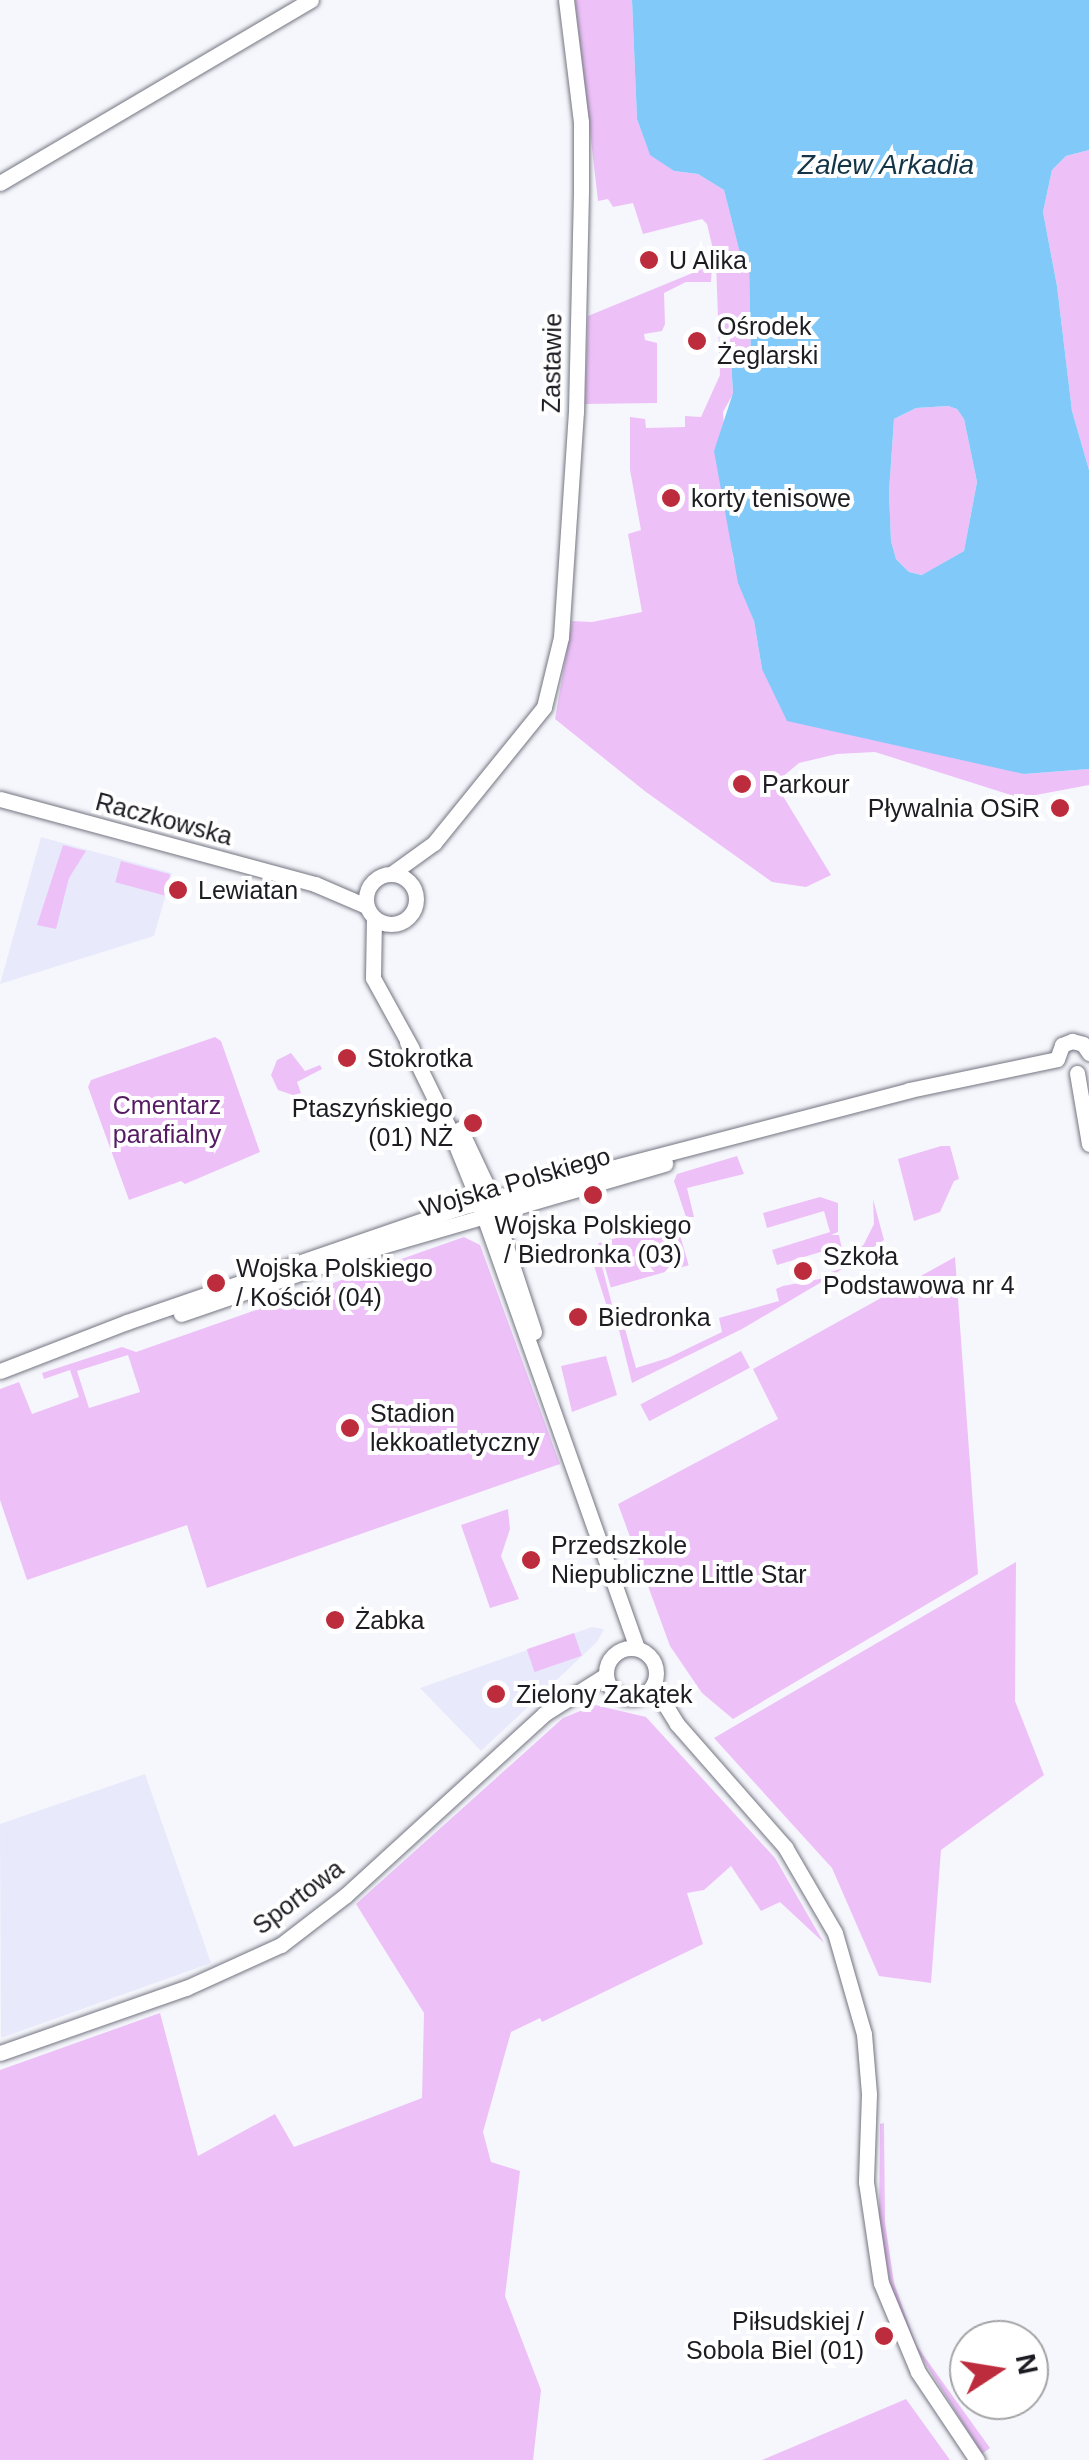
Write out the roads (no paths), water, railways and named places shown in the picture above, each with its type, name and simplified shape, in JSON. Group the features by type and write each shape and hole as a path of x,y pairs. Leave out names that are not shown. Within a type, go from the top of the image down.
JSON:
{"street":[{"path":"0,183 311,0"},
{"name":"Zastawie","path":"434,843 544,706 562,637 574,444 581,122 566,0"},
{"name":"Raczkowska","path":"0,800 316,884 370,913"},
{"path":"434,843 370,884 370,958 378,992 407,1042 487,1207 623,1618 637,1648 654,1663 653,1685 677,1724 785,1848 835,1933 864,2034 870,2094 866,2182 881,2283 913,2362 978,2460"},
{"path":"378,992 380,957 391,925 410,916 416,901 414,888 434,843"},
{"path":"391,874 405,878 414,888"},
{"name":"Raczkowska","path":"316,884 370,884"},
{"path":"370,913 391,925"},
{"path":"971,1078 1057,1059 1066,1042 1078,1041 1087,1058 1089,1144"},
{"path":"1057,1059 1065,1072 1087,1058"},
{"name":"Wojska Polskiego","path":"487,1207 911,1099 971,1078"},
{"name":"Wojska Polskiego","path":"0,1371 127,1322 487,1207 908,1090 971,1078"},
{"path":"623,1618 619,1650 610,1659 609,1683 625,1697 639,1697 677,1724"},
{"path":"619,1650 637,1648"},
{"name":"Sportowa","path":"0,2053 219,1975 281,1945 346,1895 544,1714 609,1683"},
{"path":"639,1697 653,1685"}],"water":[{"name":"Zalew Arkadia","path":"632,0 1089,0 1089,150 1066,156 1052,170 1043,212 1057,286 1072,411 1089,470 1089,769 1024,774 787,721 762,669 754,621 738,583 714,451 733,393 731,359 751,358 749,265 743,265 724,190 698,174 674,171 650,155 637,119","holes":["916,408 957,409 964,419 977,482 964,551 922,575 909,572 896,559 891,541 889,492 894,419"]}],"place":[{"name":"U Alika","path":"649,260"},
{"name":"Ośrodek Żeglarski","path":"697,341"},
{"name":"korty tenisowe","path":"671,498"},
{"name":"Parkour","path":"742,784"},
{"name":"Pływalnia OSiR","path":"1060,808"},
{"name":"Lewiatan","path":"178,890"},
{"name":"Stokrotka","path":"347,1058"},
{"name":"Ptaszyńskiego (01) NŻ","path":"473,1123"},
{"name":"Wojska Polskiego / Biedronka (03)","path":"593,1195"},
{"name":"Szkoła Podstawowa nr 4","path":"803,1271"},
{"name":"Wojska Polskiego / Kościół (04)","path":"216,1283"},
{"name":"Biedronka","path":"578,1317"},
{"name":"Stadion lekkoatletyczny","path":"350,1428"},
{"name":"Przedszkole Niepubliczne Little Star","path":"531,1560"},
{"name":"Żabka","path":"335,1620"},
{"name":"Zielony Zakątek","path":"496,1694"},
{"name":"Piłsudskiej / Sobola Biel (01)","path":"884,2336"}],"park label":[{"name":"Cmentarz parafialny","path":"167,1120"}]}
